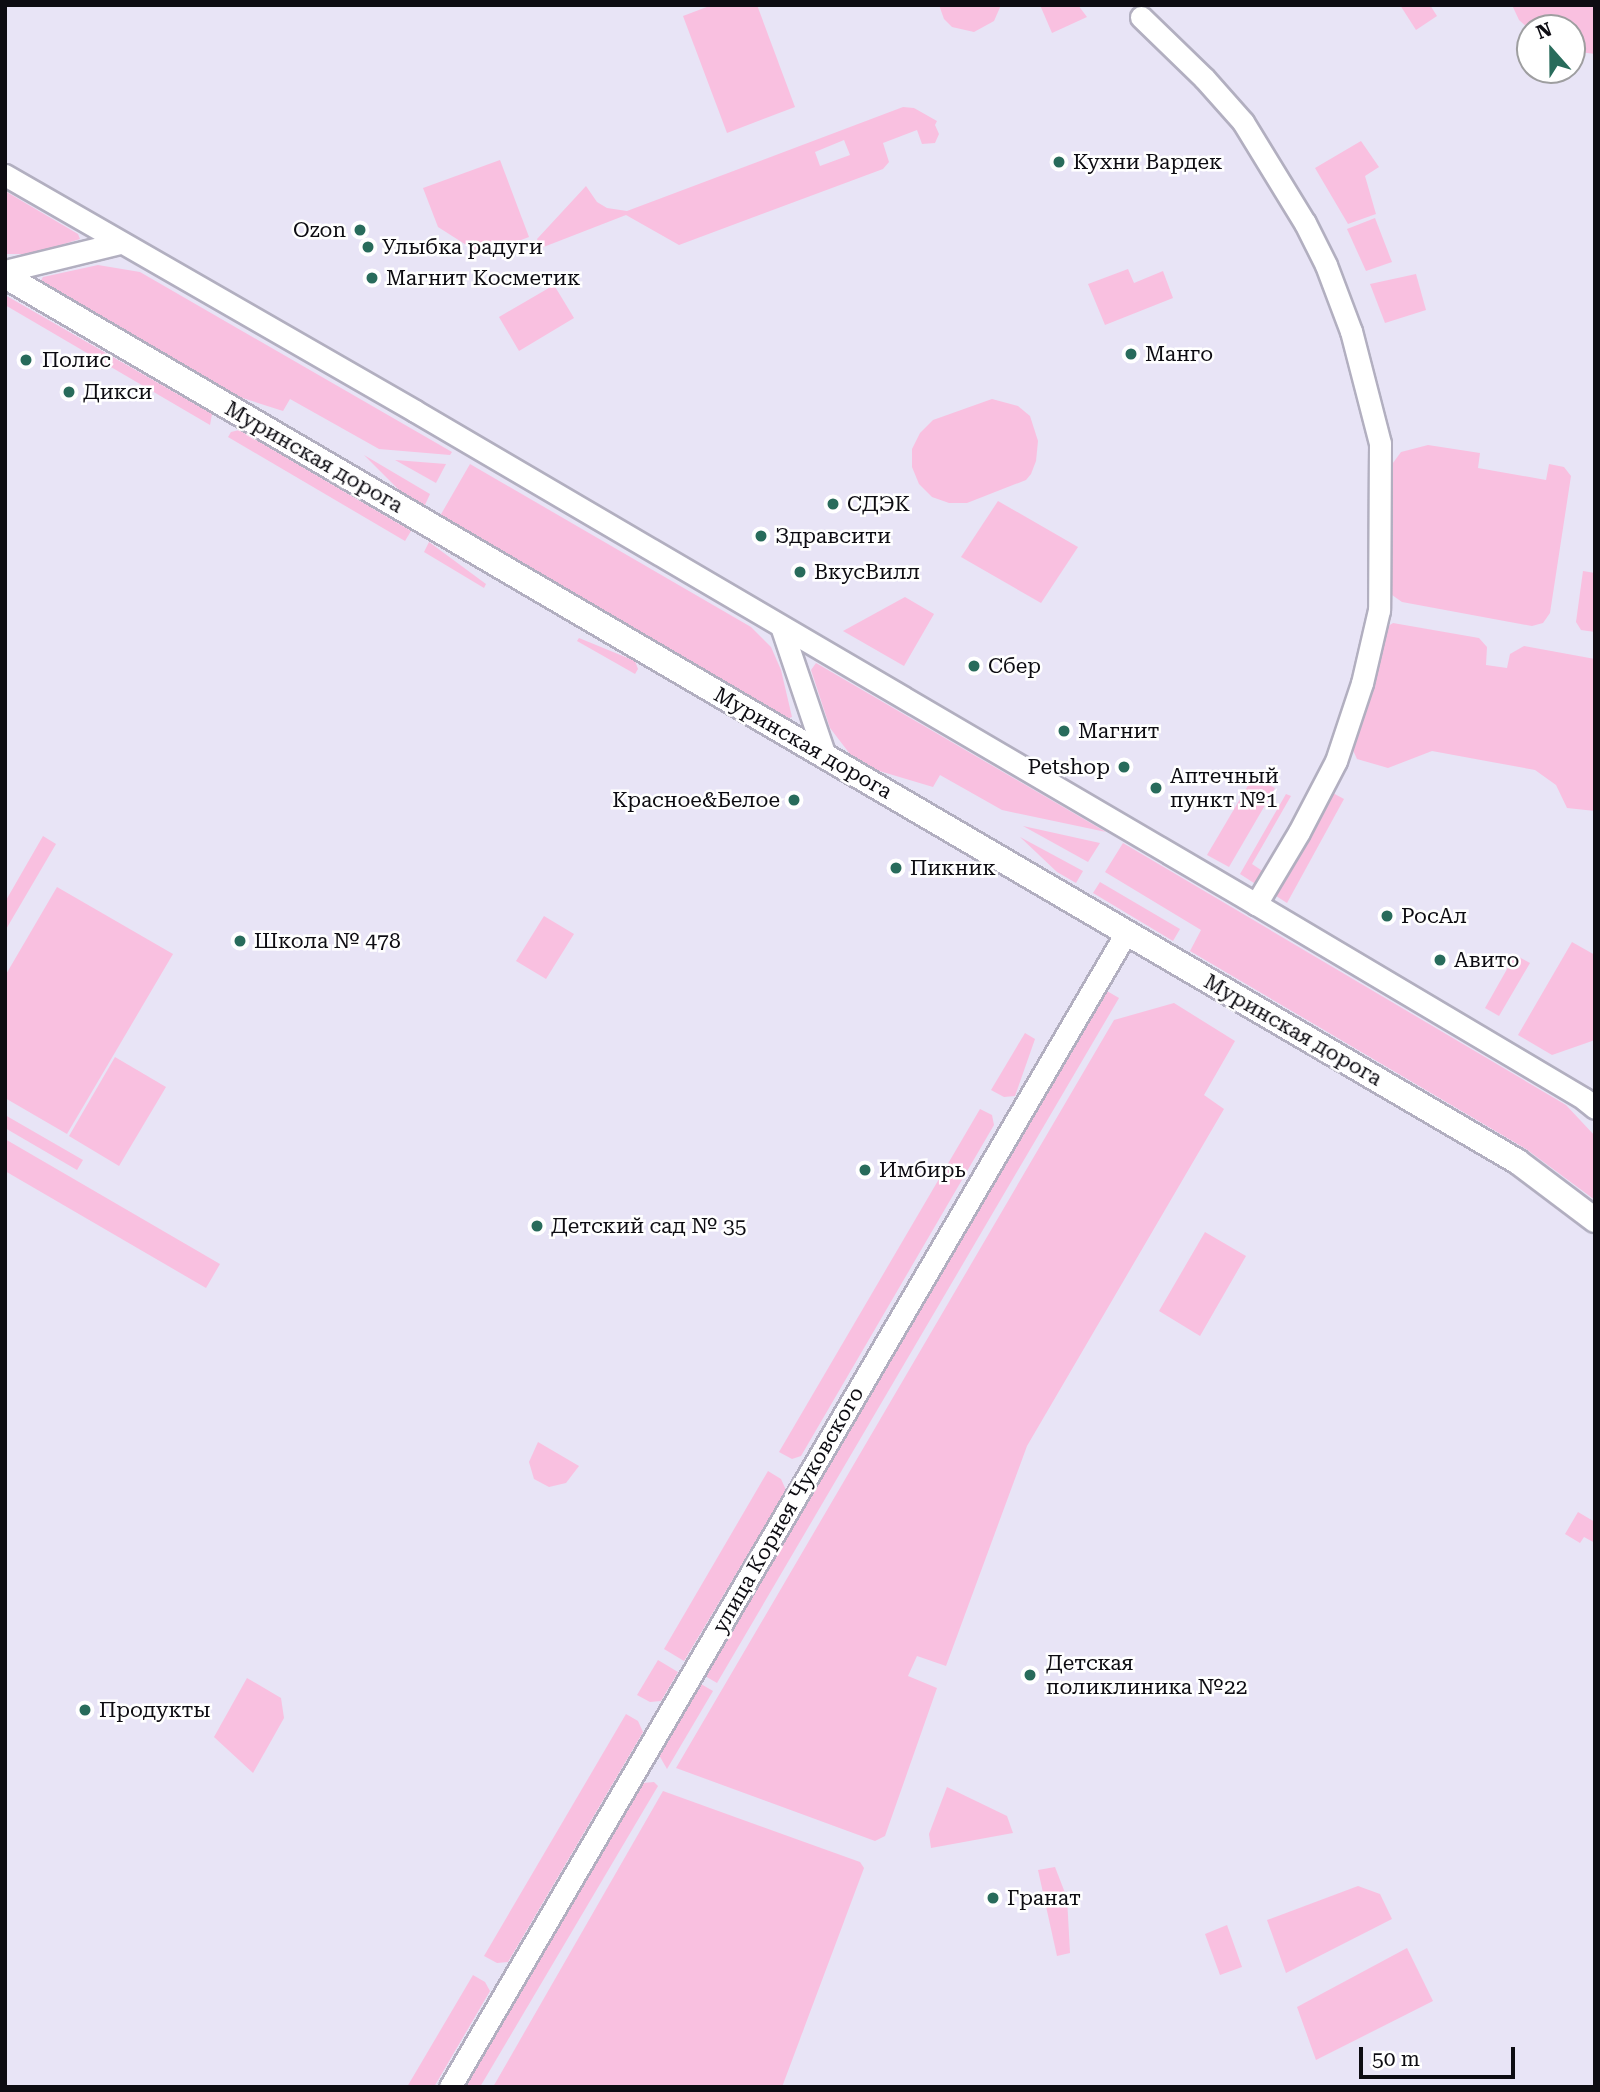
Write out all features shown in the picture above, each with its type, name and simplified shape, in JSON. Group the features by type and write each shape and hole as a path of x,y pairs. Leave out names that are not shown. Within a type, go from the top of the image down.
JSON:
{"street":[{"path":"1141,17 1204,78 1243,122 1305,223 1326,265 1351,331 1380,443 1379,610 1362,683 1336,761 1256,905"},
{"path":"5,175 415,411 1256,905 1595,1108"},
{"path":"5,274 120,243"},
{"name":"Муринская дорога","path":"5,274 1518,1162 1595,1220"},
{"path":"782,629 825,756"},
{"name":"улица Корнея Чуковского","path":"450,2087 1126,933"}],"shaded area":[{"path":"712,5 757,5 795,107 727,133 683,16"},
{"path":"939,5 1001,5 994,21 974,32 952,27 944,19"},
{"path":"1040,5 1078,5 1087,17 1052,33"},
{"path":"1400,5 1430,5 1437,16 1416,30"},
{"path":"1512,5 1595,5 1595,54 1586,53 1586,14 1516,14"},
{"path":"903,107 914,108 937,121 935,125 939,134 935,143 922,144 917,130 883,143 889,162 883,169 679,245 626,215 541,248 537,239 586,186 597,202 607,208 627,211","holes":["844,140 850,155 820,166 815,152"]},
{"path":"1361,141 1379,167 1365,176 1376,214 1348,224 1315,168"},
{"path":"500,160 529,237 482,255 438,227 423,188"},
{"path":"5,191 78,234 80,239 32,254 5,254"},
{"path":"1375,218 1392,262 1366,271 1347,229"},
{"path":"98,265 140,272 452,452 450,455 379,449 290,399 283,411 233,395 39,284 43,277"},
{"path":"1128,269 1134,283 1163,271 1173,298 1105,325 1088,284"},
{"path":"1416,274 1426,310 1385,323 1370,284"},
{"path":"554,285 574,318 519,351 499,317"},
{"path":"5,295 212,414 210,425 5,305"},
{"path":"992,399 1018,406 1030,416 1038,441 1036,461 1031,474 1026,480 967,503 949,503 932,497 919,484 912,467 912,449 920,433 933,420"},
{"path":"239,430 411,531 405,541 228,437 231,432"},
{"path":"1428,445 1480,453 1478,468 1546,480 1549,464 1564,467 1571,476 1550,613 1543,623 1532,626 1402,602 1392,595 1389,587 1393,533 1390,467 1401,452"},
{"path":"364,455 430,494 424,507 403,494"},
{"path":"395,460 446,464 436,483"},
{"path":"470,464 751,627 771,647 781,670 792,717 787,719 440,516"},
{"path":"998,501 1078,547 1041,603 961,557"},
{"path":"429,542 486,584 484,588 424,552"},
{"path":"1583,571 1595,573 1595,632 1581,630 1576,622"},
{"path":"905,597 934,614 904,666 843,631"},
{"path":"1393,623 1479,638 1487,647 1486,665 1507,668 1510,654 1524,646 1595,659 1595,811 1567,808 1556,785 1535,770 1432,751 1388,768 1357,759 1351,746 1385,628"},
{"path":"579,638 635,661 638,669 635,674 577,641"},
{"path":"816,663 1106,832 1002,810 940,775 933,787 876,770 853,758 830,728 811,670"},
{"path":"1253,777 1275,788 1229,867 1207,855"},
{"path":"1331,792 1344,799 1287,903 1273,894"},
{"path":"1286,794 1291,796 1252,864 1264,872 1257,885 1240,874"},
{"path":"1023,826 1100,843 1088,862"},
{"path":"43,836 56,844 5,931 5,902"},
{"path":"1020,837 1083,871 1076,883 1057,872"},
{"path":"1123,843 1566,1105 1595,1136 1595,1200 1526,1149 1190,951 1201,930 1105,872"},
{"path":"1100,882 1180,929 1173,941 1093,893"},
{"path":"57,887 173,954 67,1134 5,1098 5,976"},
{"path":"544,916 574,934 546,979 516,961"},
{"path":"1572,942 1595,955 1595,1040 1552,1055 1518,1035"},
{"path":"1515,955 1530,963 1499,1016 1485,1008"},
{"path":"1107,991 1119,998 717,1683 705,1676"},
{"path":"1174,1003 1235,1041 1204,1095 1224,1109 1027,1446 946,1666 917,1656 908,1676 937,1688 885,1836 875,1841 676,1768 1114,1020"},
{"path":"1025,1033 1035,1039 1015,1096 1004,1097 991,1090"},
{"path":"115,1057 166,1087 119,1166 69,1136"},
{"path":"980,1109 992,1115 994,1125 801,1456 792,1459 779,1452"},
{"path":"5,1115 83,1160 77,1170 5,1128"},
{"path":"5,1139 220,1264 206,1288 5,1171"},
{"path":"1205,1232 1246,1256 1200,1336 1159,1311"},
{"path":"538,1442 579,1466 566,1483 549,1487 534,1479 529,1462"},
{"path":"768,1471 781,1479 786,1490 684,1661 664,1649"},
{"path":"1578,1512 1595,1522 1595,1543 1584,1537 1580,1543 1565,1534"},
{"path":"658,1660 678,1672 661,1701 650,1702 637,1695"},
{"path":"247,1678 281,1698 284,1718 253,1773 214,1737"},
{"path":"701,1684 713,1691 667,1769 659,1755"},
{"path":"626,1714 638,1721 643,1732 508,1962 497,1963 484,1956"},
{"path":"654,1782 658,1786 480,2087 464,2087 643,1783"},
{"path":"947,1787 1007,1816 1013,1833 931,1848 929,1834"},
{"path":"663,1791 860,1862 864,1868 782,2087 493,2087"},
{"path":"1055,1867 1067,1898 1070,1953 1057,1956 1038,1870"},
{"path":"1358,1886 1380,1894 1392,1919 1286,1973 1267,1920"},
{"path":"1227,1925 1242,1967 1220,1975 1205,1934"},
{"path":"1407,1948 1433,2001 1316,2060 1297,2007"},
{"path":"473,1975 485,1982 490,1991 434,2087 407,2087"}],"place":[{"name":"Кухни Вардек","path":"1059,162"},
{"name":"Ozon","path":"360,230"},
{"name":"Улыбка радуги","path":"368,247"},
{"name":"Магнит Косметик","path":"372,278"},
{"name":"Манго","path":"1131,354"},
{"name":"Полис","path":"26,360"},
{"name":"Дикси","path":"69,392"},
{"name":"СДЭК","path":"833,504"},
{"name":"Здравсити","path":"761,536"},
{"name":"ВкусВилл","path":"800,572"},
{"name":"Сбер","path":"974,666"},
{"name":"Магнит","path":"1064,731"},
{"name":"Petshop","path":"1124,767"},
{"name":"Аптечный пункт №1","path":"1156,788"},
{"name":"Красное&Белое","path":"794,800"},
{"name":"Пикник","path":"896,868"},
{"name":"РосАл","path":"1387,916"},
{"name":"Школа № 478","path":"240,941"},
{"name":"Авито","path":"1440,960"},
{"name":"Имбирь","path":"865,1170"},
{"name":"Детский сад № 35","path":"537,1226"},
{"name":"Детская поликлиника №22","path":"1030,1675"},
{"name":"Продукты","path":"85,1710"},
{"name":"Гранат","path":"993,1898"}]}
